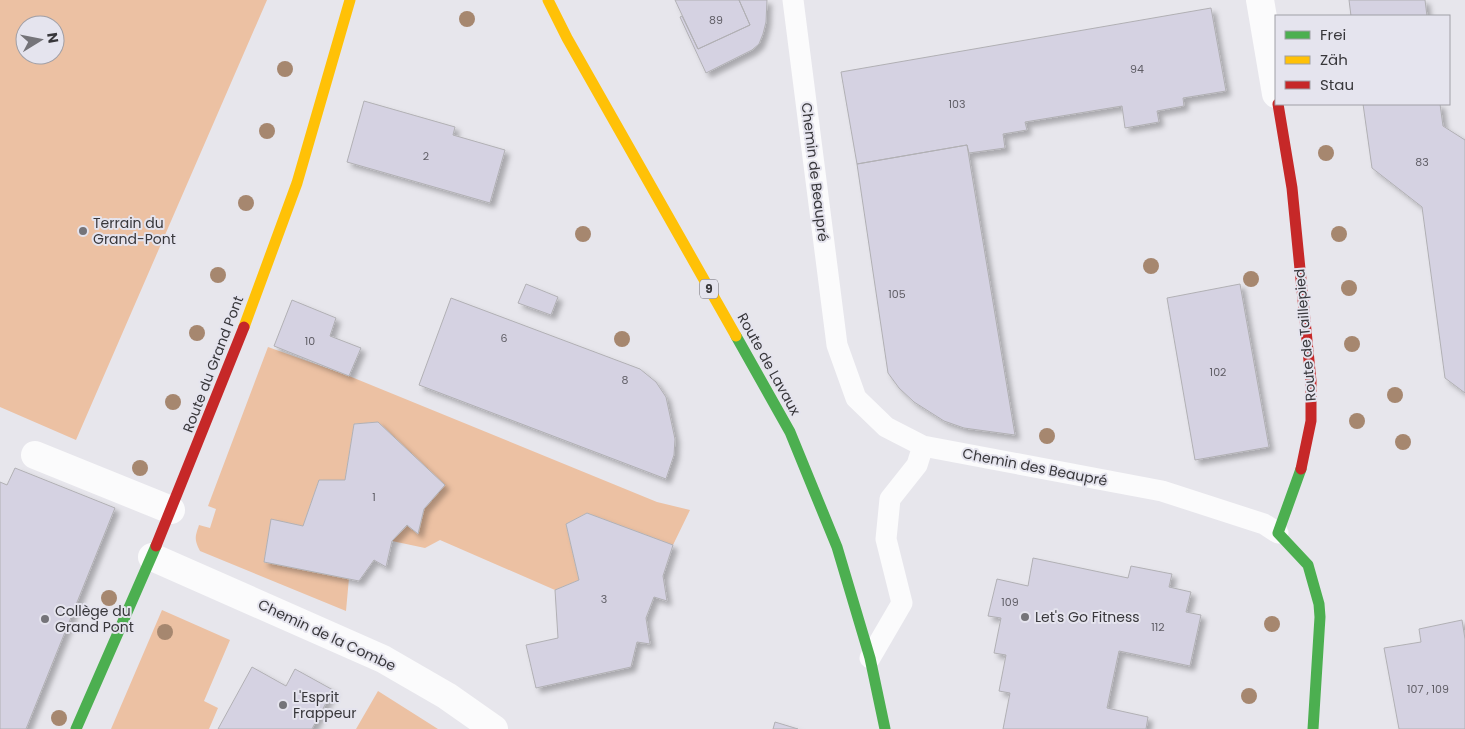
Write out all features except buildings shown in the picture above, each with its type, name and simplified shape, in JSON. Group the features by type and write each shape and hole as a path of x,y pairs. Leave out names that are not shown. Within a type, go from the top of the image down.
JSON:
{"street":[{"name":"Route du Grand Pont","path":"76,729 152,557 231,362 296,184 350,0"},
{"name":"Route de Lavaux","path":"548,0 567,38 790,432 837,547 870,658 886,729"},
{"name":"Route de Lavaux","path":"557,0 567,38"},
{"path":"1260,0 1275,88"},
{"name":"Route de Taillepied","path":"1278,105 1292,188 1311,381 1311,421 1302,465 1278,533"},
{"path":"35,455 171,510"},
{"path":"1278,533 1308,566 1319,604 1320,617 1313,729"},
{"name":"Chemin de la Combe","path":"152,557 383,659 448,696 494,729"}],"lane":[{"name":"Chemin de Beaupré","path":"793,0 837,345"},
{"name":"Chemin des Beaupré","path":"837,345 856,398 886,427 923,446 1162,491 1264,524 1278,533"},
{"path":"870,658 902,603 886,539 890,499 917,465 923,446"}],"shaded area":[{"name":"Terrain du Grand-Pont","path":"0,0 267,0 76,440 0,407"},
{"path":"268,347 349,376 657,502 690,510 673,545 587,513 566,524 579,580 555,590 440,540 425,548 392,541 407,526 418,533 424,509 445,485 378,422 354,424 345,480 319,480 303,526 271,520 264,562 349,578 346,611 200,551 196,541 199,525 210,528 216,509 208,506"},
{"path":"162,610 230,640 204,701 218,708 209,729 111,729"},
{"path":"378,691 438,729 356,729"}],"traffic: fast":[{"path":"736,336 790,432 837,547 870,658 885,729"},
{"path":"1301,469 1278,533 1308,565 1319,604 1320,617 1313,729"},
{"path":"76,729 156,546"}],"traffic: slow":[{"path":"244,327 297,183 350,0"},
{"path":"548,0 567,38 736,336"}],"traffic: jam":[{"path":"1278,105 1292,188 1311,381 1311,421 1301,469"},
{"path":"156,546 244,327"}],"place":[{"name":"Terrain du Grand-Pont","path":"83,231"},
{"name":"Let's Go Fitness","path":"1025,617"},
{"name":"Collège du Grand Pont","path":"45,619"},
{"name":"L'Esprit Frappeur","path":"283,705"}]}
